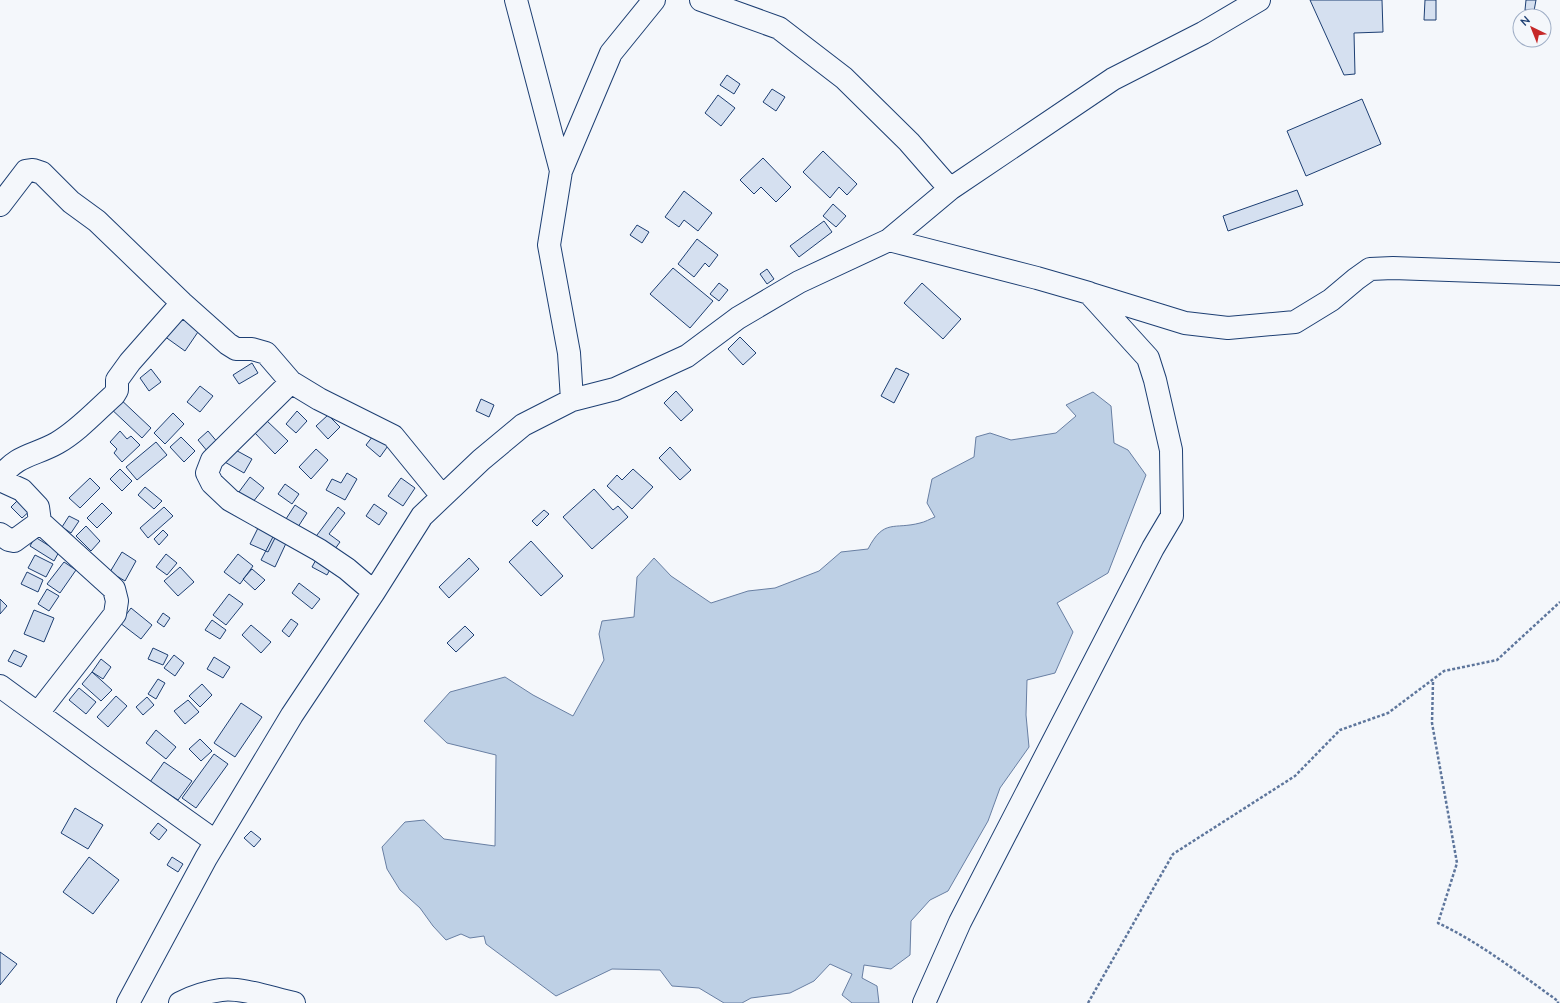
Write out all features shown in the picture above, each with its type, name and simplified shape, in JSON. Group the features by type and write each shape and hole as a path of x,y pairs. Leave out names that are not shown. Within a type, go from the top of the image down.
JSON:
{"street":[{"path":"516,0 561,171"},
{"path":"572,400 569,352 549,245 561,171 611,54 654,0"},
{"path":"701,0 780,28 844,78 909,142 950,189"},
{"path":"128,1003 215,841 292,715 374,592 422,516 482,460 523,425 572,400 615,389 687,356 738,318 799,282 889,240 950,189 1113,79 1202,33 1259,0"},
{"path":"0,205 26,172 33,170 42,173 71,202 97,221 182,303 228,344 236,349 252,349 266,353 291,382 325,402 393,436 442,496"},
{"path":"889,240 1089,293 1185,324 1228,328 1295,322 1331,300 1370,269 1393,268 1560,274"},
{"path":"924,1003 960,922 1153,548 1172,516 1171,450 1155,380 1148,358 1089,293"},
{"path":"38,713 115,614 117,601 114,589 40,522 38,506 22,490 0,479 5,470 16,460 58,443 114,395 117,390 117,380 130,362 182,303"},
{"path":"291,382 212,460 207,473 212,484 230,500 319,550 347,569 374,592"},
{"path":"0,534 9,540 14,541 40,522"},
{"path":"0,686 215,841"},
{"path":"180,1003 191,998 222,990 240,991 294,1003"}],"path":[{"path":"1088,1003 1173,854 1295,776 1340,730 1388,713 1444,671 1497,660 1560,602"},
{"path":"1433,682 1432,723 1457,864 1438,923 1454,930 1514,970 1558,1001 1558,1003"}],"water":[{"path":"1093,392 1111,406 1114,443 1128,450 1146,475 1108,573 1057,603 1073,632 1055,673 1027,680 1026,715 1029,747 1000,788 988,821 948,891 930,900 911,921 910,955 891,969 864,965 862,978 877,986 879,1003 852,1003 842,995 852,974 830,964 814,981 790,993 751,998 742,1003 724,1003 699,988 672,986 660,970 612,969 556,996 486,944 484,936 470,938 461,934 446,940 433,926 420,908 400,890 387,869 382,847 405,822 424,820 444,839 495,846 496,755 447,743 424,721 450,692 505,677 533,695 573,716 604,660 599,634 602,621 634,617 637,577 654,558 671,576 711,603 748,591 775,588 819,571 841,552 868,549 879,533 885,529 920,523 935,517 927,503 932,479 974,457 976,437 990,433 1011,440 1056,433 1076,416 1066,405"}],"building":[{"path":"1310,0 1382,0 1383,32 1354,33 1355,74 1344,75"},
{"path":"1425,0 1436,0 1436,20 1424,20"},
{"path":"1526,0 1536,0 1535,8 1525,8"},
{"path":"727,75 740,84 734,94 720,85"},
{"path":"772,89 785,97 776,111 763,102"},
{"path":"718,95 735,108 721,126 705,113"},
{"path":"1362,99 1381,144 1306,176 1287,131"},
{"path":"823,151 857,184 847,195 839,187 830,198 803,172"},
{"path":"763,158 791,187 776,202 761,187 754,194 740,180"},
{"path":"1297,190 1303,205 1228,231 1223,216"},
{"path":"684,191 712,213 698,231 684,220 679,227 665,217"},
{"path":"833,204 846,216 836,227 823,216"},
{"path":"824,221 832,232 799,257 790,246"},
{"path":"637,225 649,232 642,243 630,235"},
{"path":"697,239 718,255 709,267 705,263 694,277 678,264"},
{"path":"673,268 713,301 690,328 650,294"},
{"path":"767,269 774,279 767,284 760,274"},
{"path":"719,283 728,290 719,301 710,294"},
{"path":"922,283 961,319 943,339 904,303"},
{"path":"179,314 200,329 185,351 164,336"},
{"path":"740,337 756,353 743,365 728,349"},
{"path":"252,363 258,373 239,384 233,375"},
{"path":"896,368 909,374 894,403 881,396"},
{"path":"151,369 161,382 149,391 140,378"},
{"path":"200,386 213,396 200,412 187,402"},
{"path":"676,391 693,410 681,421 664,403"},
{"path":"117,396 151,428 142,438 108,406"},
{"path":"481,399 494,405 489,417 476,411"},
{"path":"297,411 307,421 296,433 286,424"},
{"path":"173,413 184,424 165,444 154,433"},
{"path":"328,415 340,427 328,439 316,426"},
{"path":"266,420 288,441 275,454 254,432"},
{"path":"120,431 127,439 131,436 140,445 122,462 114,453 117,449 110,442"},
{"path":"208,431 219,444 208,452 198,440"},
{"path":"376,432 390,443 380,457 366,445"},
{"path":"181,437 195,451 184,462 170,447"},
{"path":"156,442 167,455 137,480 126,467"},
{"path":"230,447 252,459 244,473 223,461"},
{"path":"670,447 691,470 680,480 659,458"},
{"path":"316,449 328,460 311,479 299,467"},
{"path":"120,469 132,481 122,491 110,479"},
{"path":"633,469 653,487 632,509 607,486 617,475 622,480"},
{"path":"347,473 357,479 345,500 326,490 332,479 341,483"},
{"path":"250,477 264,488 249,507 236,496"},
{"path":"90,478 100,488 80,508 69,498"},
{"path":"401,478 415,488 403,506 388,496"},
{"path":"285,484 299,494 292,504 278,494"},
{"path":"145,487 162,501 154,509 138,495"},
{"path":"594,489 613,510 618,506 628,517 592,549 563,517"},
{"path":"22,496 33,508 22,518 11,507"},
{"path":"102,503 112,513 97,528 87,518"},
{"path":"374,504 387,513 379,525 366,516"},
{"path":"295,505 307,513 296,530 284,522"},
{"path":"164,507 173,516 148,538 140,528"},
{"path":"338,507 345,513 329,534 340,542 332,553 314,539"},
{"path":"544,510 549,514 537,526 532,521"},
{"path":"69,516 79,521 71,533 62,527"},
{"path":"86,526 100,541 91,551 76,536"},
{"path":"259,526 277,534 268,552 250,544"},
{"path":"163,530 168,535 159,545 154,539"},
{"path":"275,533 288,539 275,567 261,560"},
{"path":"35,537 59,552 54,561 30,546"},
{"path":"531,541 563,576 541,596 509,562"},
{"path":"122,552 136,561 125,581 110,572"},
{"path":"166,554 177,563 167,575 156,567"},
{"path":"238,554 253,566 240,584 224,572"},
{"path":"35,555 53,564 46,577 28,568"},
{"path":"318,556 333,564 327,575 312,567"},
{"path":"469,558 479,569 449,598 439,587"},
{"path":"64,562 76,570 60,593 47,584"},
{"path":"180,567 194,582 178,596 164,581"},
{"path":"252,569 265,580 255,590 243,579"},
{"path":"27,572 43,580 38,592 21,584"},
{"path":"299,583 320,599 312,609 292,593"},
{"path":"47,589 59,596 49,611 38,604"},
{"path":"229,594 243,604 226,625 213,615"},
{"path":"0,599 7,606 0,614"},
{"path":"131,608 152,625 141,639 120,623"},
{"path":"34,610 54,618 44,642 24,634"},
{"path":"163,613 170,618 164,627 157,622"},
{"path":"291,619 298,624 289,637 282,631"},
{"path":"212,620 226,630 220,639 205,630"},
{"path":"251,625 271,642 261,653 242,635"},
{"path":"465,626 474,635 456,652 447,643"},
{"path":"153,648 168,655 163,665 148,659"},
{"path":"14,650 27,656 21,667 8,661"},
{"path":"174,655 184,663 175,676 164,668"},
{"path":"214,657 230,667 223,678 207,669"},
{"path":"101,659 111,667 103,679 92,672"},
{"path":"92,672 112,690 101,701 82,684"},
{"path":"158,679 165,683 156,699 148,694"},
{"path":"202,684 212,695 200,707 189,696"},
{"path":"79,688 96,702 86,714 69,700"},
{"path":"116,696 127,706 108,727 97,717"},
{"path":"147,697 154,705 143,715 136,707"},
{"path":"188,700 199,712 185,724 174,711"},
{"path":"241,703 262,717 235,757 214,743"},
{"path":"156,730 176,747 166,759 146,743"},
{"path":"200,739 212,751 201,761 189,749"},
{"path":"214,754 228,764 196,808 182,798"},
{"path":"164,762 192,781 178,800 150,782"},
{"path":"75,808 103,825 88,849 61,833"},
{"path":"158,823 167,830 159,840 150,833"},
{"path":"251,831 261,839 254,847 244,838"},
{"path":"89,857 119,880 93,914 63,892"},
{"path":"172,857 183,864 178,872 167,865"},
{"path":"0,952 17,964 0,985"}]}
